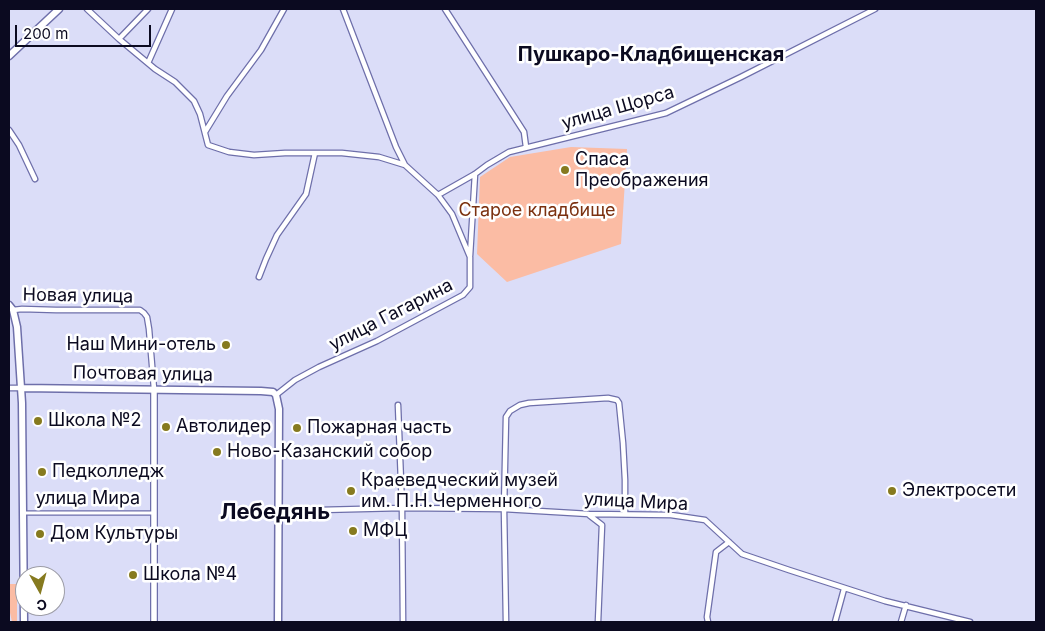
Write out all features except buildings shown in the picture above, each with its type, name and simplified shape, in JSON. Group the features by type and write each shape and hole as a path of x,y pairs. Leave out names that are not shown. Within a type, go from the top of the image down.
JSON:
{"main road":[{"path":"9,56 59,9"},
{"path":"11,308 17,327 21,388 24,622"},
{"name":"Почтовая улица","path":"21,388 261,390 273,392 276,395"},
{"path":"276,395 278,403 278,622"}],"street":[{"name":"улица Гагарина","path":"87,9 119,39 175,82 194,101 208,145 229,152 254,155 342,153 380,157 405,165 438,196 452,214 470,257 470,287 463,295 377,341 318,367 295,380 276,395"},
{"path":"119,39 148,9"},
{"path":"148,63 172,9"},
{"path":"205,132 227,96 261,50 284,9"},
{"path":"342,9 396,147 405,165"},
{"path":"445,9 524,132 526,147"},
{"name":"улица Щорса","path":"438,196 509,152 666,113 875,9"},
{"path":"9,130 19,145 35,179"},
{"path":"259,277 277,236 306,194 316,153"},
{"path":"470,257 475,174"},
{"name":"Новая улица","path":"11,308 140,310 147,317 154,389"},
{"name":"Почтовая улица","path":"9,388 21,388"},
{"path":"154,389 154,622"},
{"path":"506,622 504,509 506,417 510,411 520,405 529,403 608,398 617,400 619,402 623,443 625,514"},
{"path":"398,405 402,508 403,622"},
{"name":"улица Мира","path":"278,511 402,508 504,509 589,514 671,515 704,520 742,554 844,589 970,622"},
{"name":"улица Мира","path":"23,514 153,513"},
{"path":"589,514 602,525 598,622"},
{"path":"708,622 716,552 729,542"},
{"path":"836,622 844,589"},
{"path":"901,622 906,605"}],"green space":[{"name":"Старое кладбище","path":"571,147 627,149 621,244 507,282 477,254 480,177 510,157"},
{"path":"9,584 15,584 15,616 17,616 17,622 12,622 9,608"}],"place":[{"name":"Спаса Преображения","path":"565,170"},
{"name":"Наш Мини-отель","path":"226,345"},
{"name":"Школа №2","path":"38,421"},
{"name":"Автолидер","path":"166,427"},
{"name":"Пожарная часть","path":"297,428"},
{"name":"Ново-Казанский собор","path":"217,452"},
{"name":"Педколледж","path":"42,472"},
{"name":"Краеведческий музей им. П.Н.Черменного","path":"351,491"},
{"name":"Электросети","path":"892,491"},
{"name":"МФЦ","path":"353,531"},
{"name":"Дом Культуры","path":"40,534"},
{"name":"Школа №4","path":"133,575"}],"district":[{"name":"Пушкаро-Кладбищенская","path":"651,55"},
{"name":"Лебедянь","path":"275,512"}]}
